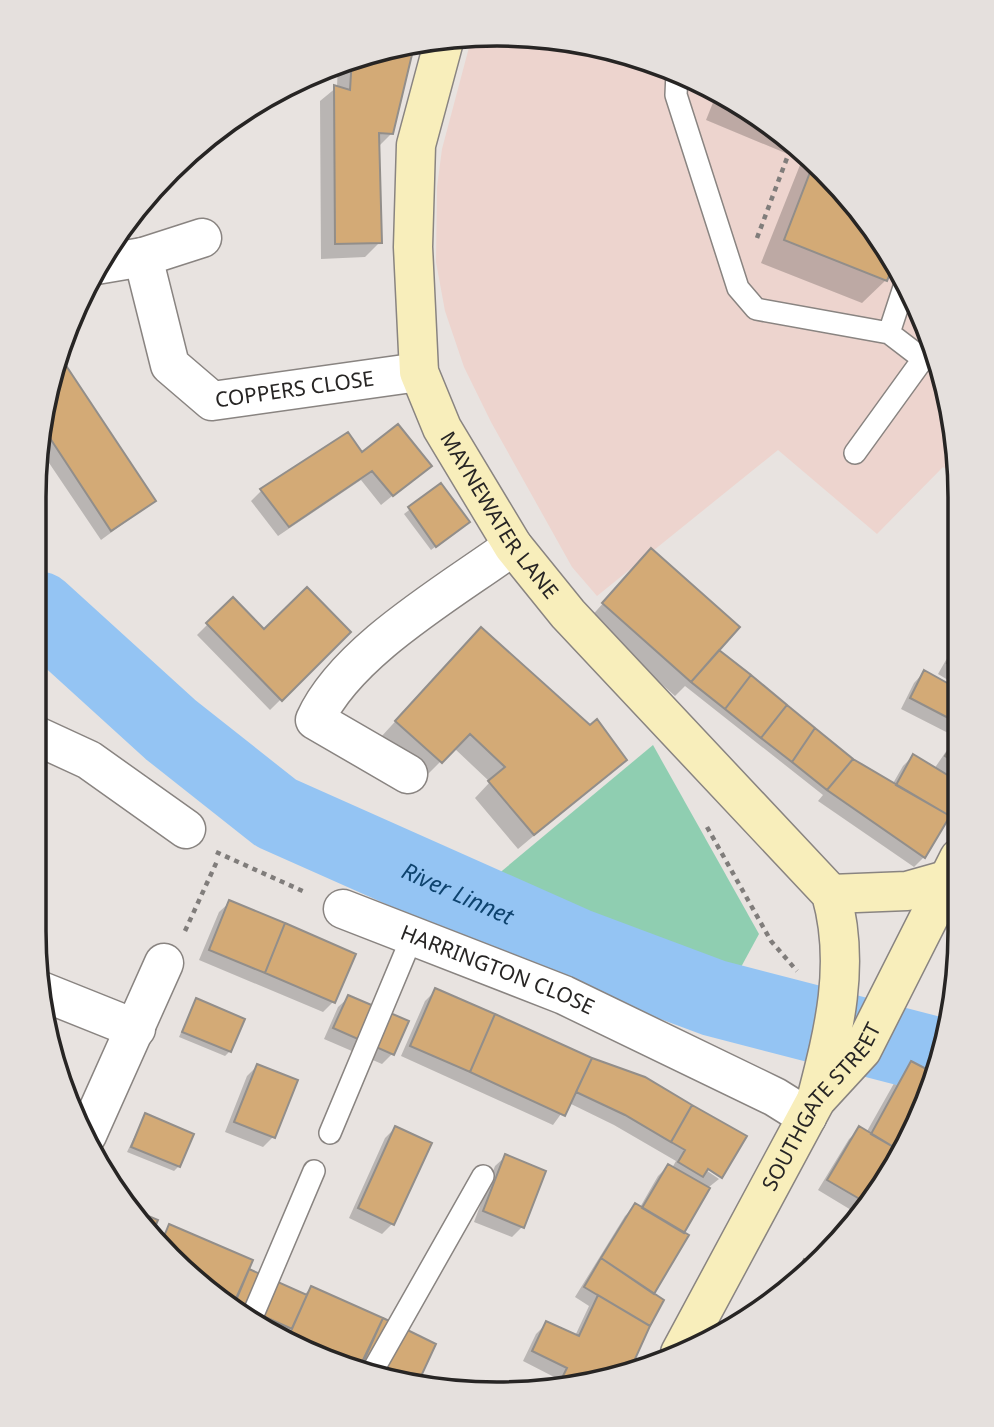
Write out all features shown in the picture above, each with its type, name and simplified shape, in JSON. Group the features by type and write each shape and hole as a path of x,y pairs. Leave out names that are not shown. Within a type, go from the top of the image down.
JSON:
{"street":[{"name":"MAYNEWATER LANE","path":"442,49 416,145 413,247 419,372 442,428 513,546 568,614 831,894 840,923 852,1031"},
{"path":"112,262 143,257 202,237"},
{"name":"COPPERS CLOSE","path":"143,257 170,365 212,401 419,372"},
{"path":"408,774 315,719 324,699 364,654 513,546"},
{"path":"46,740 89,760 186,829"},
{"path":"831,894 907,891 948,871"},
{"name":"SOUTHGATE STREET","path":"694,1336 852,1031 948,875"},
{"name":"HARRINGTON CLOSE","path":"343,909 564,995 775,1097 812,1109"},
{"path":"91,1127 164,963"},
{"path":"50,994 136,1029"}],"lane":[{"path":"677,83 676,95 738,288 756,309 889,333 923,359 855,453"},
{"path":"889,333 901,296"},
{"path":"330,1133 412,937"},
{"path":"255,1311 314,1171"},
{"path":"376,1365 484,1176"}],"path":[{"path":"738,288 789,153"},
{"path":"702,819 771,941 802,977"},
{"path":"186,829 220,855 343,909"},
{"path":"164,963 180,943 220,855"}],"shaded area":[{"path":"469,46 527,46 585,54 642,69 723,106 772,139 816,178 855,222 888,271 925,352 940,409 948,471 943,467 877,534 778,450 597,596 572,567 491,422 464,367 445,311 436,262 437,187 442,149"}],"green space":[{"path":"653,745 759,934 728,991 585,942 479,890"}],"building":[{"path":"412,53 393,134 379,133 382,243 335,244 334,85 350,90 351,69"},
{"path":"810,172 855,222 890,274 887,281 784,240"},
{"path":"65,365 156,501 111,531 49,437"},
{"path":"398,424 432,466 393,496 372,471 289,527 260,489 348,432 362,452"},
{"path":"441,483 470,522 436,547 408,507"},
{"path":"651,548 740,627 691,682 602,603"},
{"path":"307,587 351,632 282,701 206,623 233,597 264,629"},
{"path":"481,627 590,725 597,719 627,760 534,835 488,781 505,767 470,734 442,763 395,721"},
{"path":"719,650 751,675 725,709 691,682"},
{"path":"924,670 948,683 948,718 910,698"},
{"path":"751,675 787,705 761,738 725,709"},
{"path":"787,705 815,728 792,762 761,738"},
{"path":"815,728 853,759 827,790 792,762"},
{"path":"913,754 948,775 948,815 896,785"},
{"path":"853,759 948,815 948,819 925,858 827,790"},
{"path":"229,900 285,923 265,973 209,950"},
{"path":"285,923 356,954 335,1003 265,973"},
{"path":"435,988 495,1014 470,1072 410,1046"},
{"path":"348,995 409,1021 394,1055 333,1028"},
{"path":"196,998 245,1019 231,1052 182,1032"},
{"path":"495,1014 592,1058 565,1116 470,1072"},
{"path":"592,1058 645,1077 692,1105 671,1142 625,1115 576,1092"},
{"path":"911,1061 927,1069 893,1147 871,1134"},
{"path":"257,1064 298,1080 275,1138 234,1122"},
{"path":"692,1105 747,1136 722,1178 708,1169 703,1177 678,1162 685,1150 671,1142"},
{"path":"145,1113 194,1134 180,1167 131,1147"},
{"path":"395,1126 432,1143 394,1225 358,1208"},
{"path":"859,1126 893,1147 859,1199 827,1180"},
{"path":"505,1154 546,1171 524,1228 483,1211"},
{"path":"668,1164 710,1188 684,1233 642,1208"},
{"path":"635,1203 689,1235 654,1294 601,1258"},
{"path":"148,1216 158,1220 156,1225"},
{"path":"169,1224 253,1260 237,1298 199,1269 165,1235"},
{"path":"601,1258 664,1300 650,1326 584,1287"},
{"path":"249,1269 307,1295 292,1329 264,1316 236,1298"},
{"path":"311,1286 383,1318 364,1361 291,1332"},
{"path":"598,1295 650,1326 635,1360 585,1373 563,1377 567,1368 532,1351 546,1321 579,1336"},
{"path":"383,1318 436,1344 422,1375 363,1360"}],"waterway":[{"name":"River Linnet","path":"46,616 171,730 276,813 575,946 714,998 931,1054"}]}
